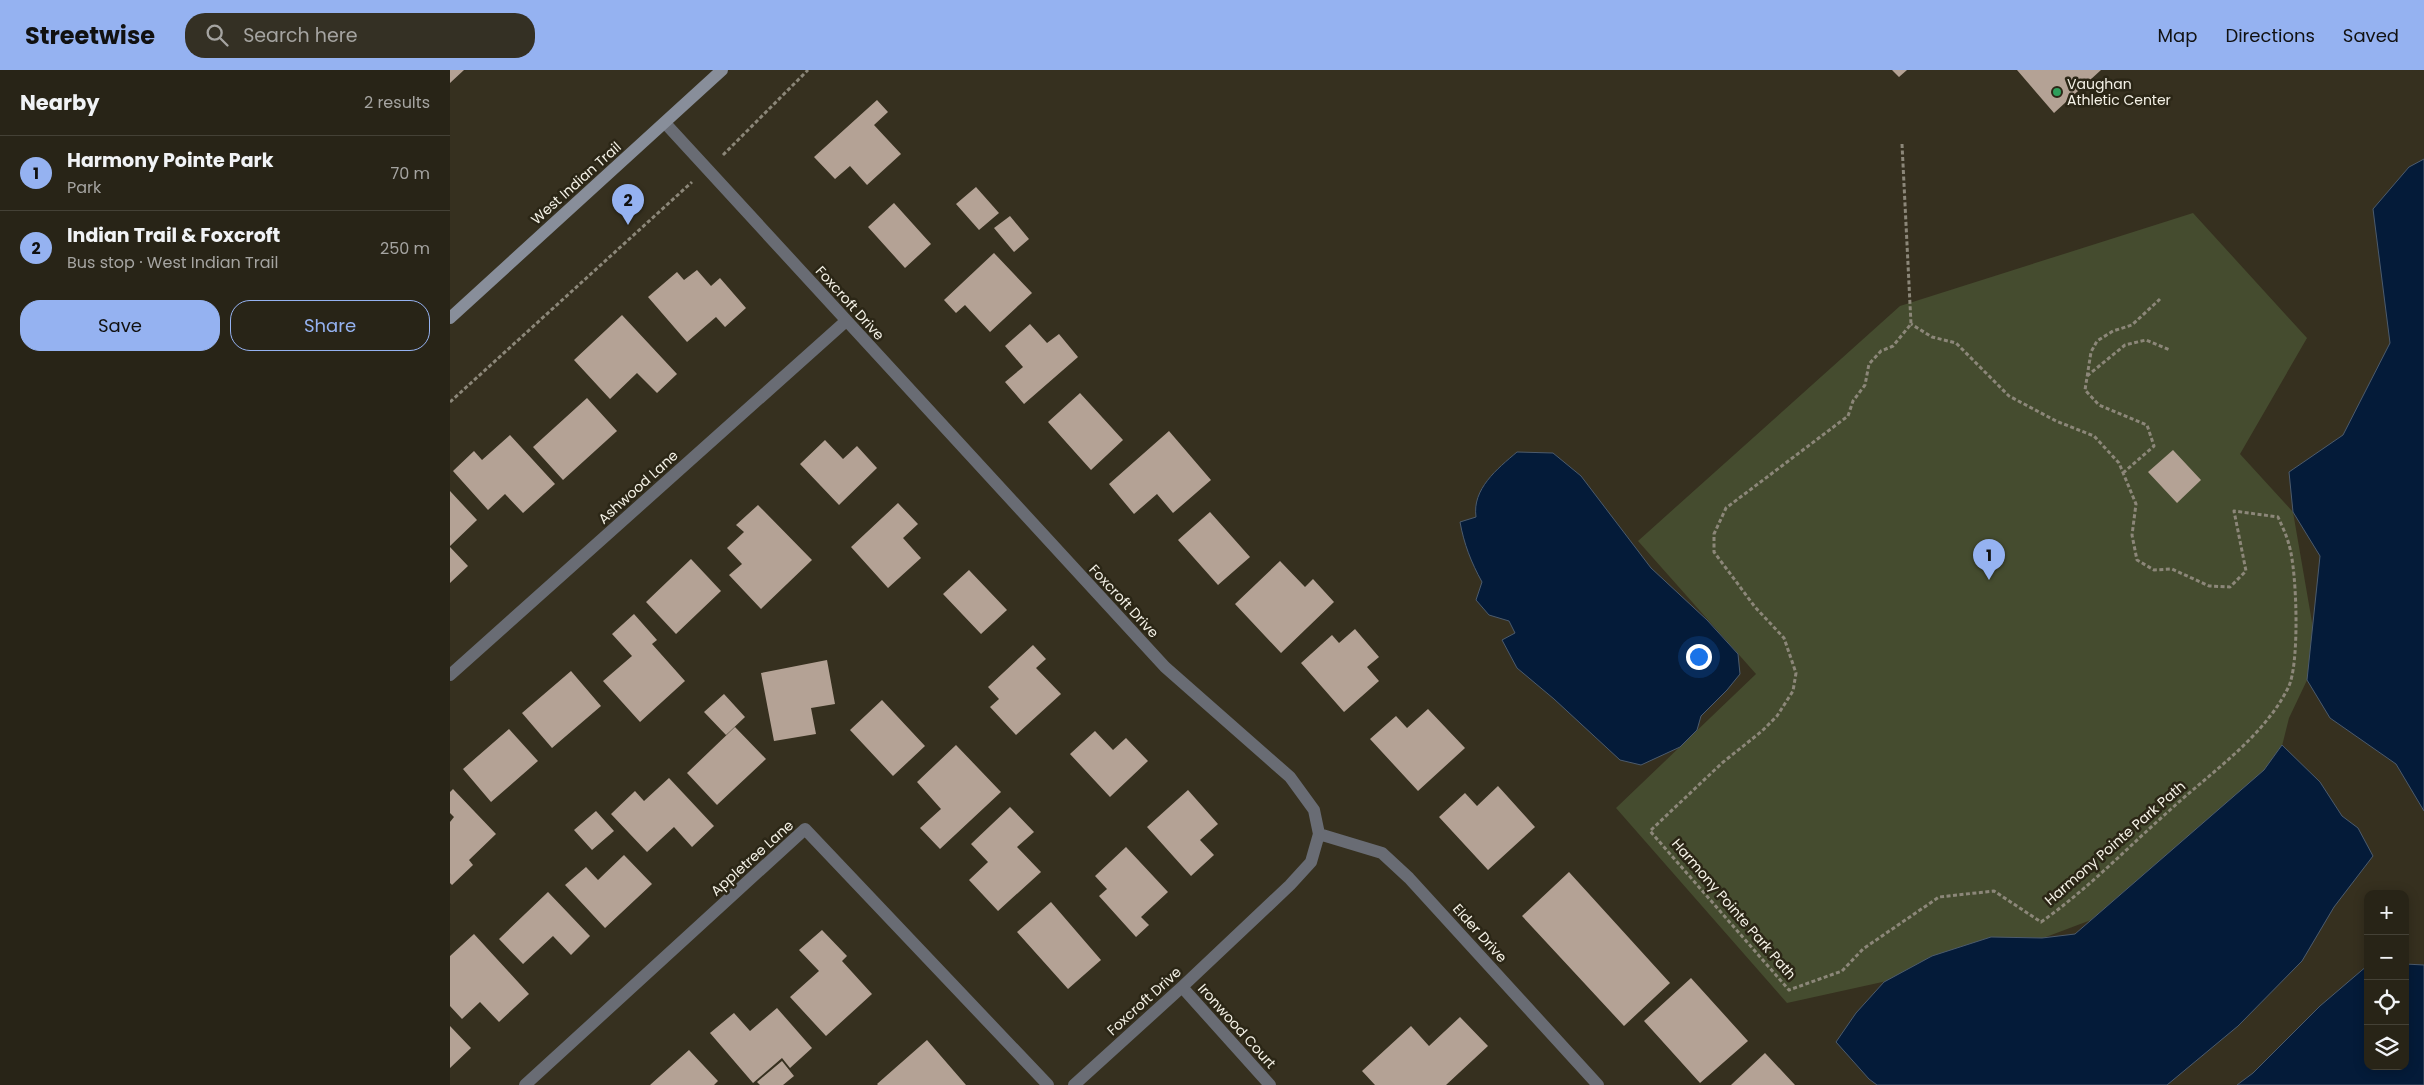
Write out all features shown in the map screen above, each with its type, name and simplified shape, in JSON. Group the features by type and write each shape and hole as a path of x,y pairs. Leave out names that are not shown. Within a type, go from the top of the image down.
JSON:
{"main road":[{"name":"West Indian Trail","path":"450,318 722,70"}],"street":[{"name":"Foxcroft Drive","path":"664,123 1165,668 1290,777 1314,810 1319,834 1312,862 1182,987 1074,1085"},
{"name":"Ashwood Lane","path":"450,675 846,321"},
{"name":"Appletree Lane","path":"525,1085 805,829 1048,1085"},
{"name":"Elder Drive","path":"1319,834 1382,852 1409,878 1598,1085"},
{"name":"Ironwood Court","path":"1182,987 1270,1085"}],"path":[{"path":"450,402 739,140 808,70"},
{"path":"1902,144 1911,324"},
{"path":"2123,474 2154,446 2147,425 2099,405 2085,390 2091,352 2097,341 2113,331 2132,325 2160,299"},
{"name":"Harmony Pointe Park Path","path":"1911,324 1932,337 1956,343 2009,396 2056,421 2094,436 2119,464 2136,504 2132,535 2137,560 2154,570 2172,569 2209,586 2230,587 2246,571 2234,512 2278,517 2290,546 2295,591 2296,643 2289,687 2259,729 2234,755 2170,809 2099,876 2041,922 1994,891 1939,897 1863,949 1842,970 1789,990 1650,831 1722,763 1762,731 1777,716 1793,691 1796,673 1784,638 1755,607 1714,552 1714,534 1726,508 1848,416 1853,401 1865,385 1869,364 1881,351 1893,346 1911,324"},
{"path":"2087,376 2125,345 2146,340 2170,350"}],"green space":[{"path":"2193,213 2307,338 2240,454 2293,512 2318,657 2289,718 2279,758 2091,920 1987,959 1787,1003 1616,808 1756,674 1638,541 1900,306"}],"water":[{"path":"2424,159 2424,811 2396,764 2330,718 2307,680 2320,556 2293,512 2289,472 2343,435 2390,343 2373,209 2409,167"},
{"path":"1517,452 1553,453 1581,476 1651,568 1707,620 1738,654 1740,674 1701,716 1697,730 1680,747 1641,765 1620,760 1554,699 1517,668 1502,640 1515,633 1509,621 1489,615 1476,600 1482,582 1468,553 1460,522 1476,517 1478,497 1482,489 1494,473"},
{"path":"2282,745 2320,782 2342,816 2358,828 2373,856 2334,907 2302,961 2238,1026 2167,1085 1877,1085 1869,1079 1836,1042 1856,1013 1884,982 1932,956 1991,937 2042,938 2075,934 2264,770"},
{"path":"2409,964 2424,965 2424,1085 2237,1085 2253,1073 2320,1006 2364,968 2364,1070 2409,1070"}],"building":[{"path":"450,70 464,70 450,83"},
{"path":"1892,70 1907,70 1899,77"},
{"name":"Vaughan Athletic Center","path":"2017,70 2101,70 2054,113"},
{"path":"877,100 888,112 874,125 901,154 867,185 850,166 835,179 814,157"},
{"path":"976,187 999,213 979,230 956,204"},
{"path":"894,203 931,244 905,268 868,227"},
{"path":"1010,216 1029,239 1014,252 994,228"},
{"path":"994,253 1032,293 990,332 965,305 956,313 944,300"},
{"path":"697,270 711,286 720,278 746,308 725,327 716,317 687,342 648,297 677,272 684,280"},
{"path":"622,315 677,374 657,393 637,373 610,399 574,360"},
{"path":"1030,324 1047,343 1059,334 1078,357 1024,404 1005,382 1023,367 1005,346"},
{"path":"1080,393 1123,440 1091,470 1048,422"},
{"path":"587,398 617,431 563,480 533,447"},
{"path":"1169,431 1211,480 1173,513 1157,494 1134,514 1109,484"},
{"path":"510,435 555,484 523,513 505,494 488,510 453,471 474,451 482,460"},
{"path":"825,440 843,459 857,446 877,468 839,505 800,464"},
{"path":"2173,450 2201,480 2177,503 2148,472"},
{"path":"450,491 477,520 450,546"},
{"path":"898,503 918,524 903,538 921,558 888,588 851,547"},
{"path":"758,505 812,560 761,609 729,575 742,564 727,548 744,532 736,525"},
{"path":"1210,512 1250,557 1218,585 1178,540"},
{"path":"450,547 468,566 450,583"},
{"path":"691,559 721,591 676,634 646,602"},
{"path":"1280,561 1305,587 1313,579 1334,602 1281,653 1235,604"},
{"path":"969,570 1007,610 981,634 943,594"},
{"path":"634,614 657,640 652,644 685,681 640,722 603,681 632,656 612,634"},
{"path":"1355,629 1379,657 1367,667 1379,681 1344,712 1301,663 1332,635 1339,643"},
{"path":"1033,645 1046,659 1036,668 1061,694 1016,735 990,707 999,699 988,687"},
{"path":"827,660 835,704 811,708 816,734 774,741 761,673"},
{"path":"571,671 601,706 552,748 522,713"},
{"path":"724,694 745,717 726,735 704,712"},
{"path":"882,700 925,746 893,776 850,730"},
{"path":"1428,709 1465,748 1418,791 1370,739 1396,716 1407,728"},
{"path":"735,727 766,759 717,805 687,773"},
{"path":"509,729 538,761 491,802 463,769"},
{"path":"1095,731 1113,750 1126,738 1148,761 1110,797 1070,754"},
{"path":"956,745 1001,792 940,849 920,828 941,809 917,782"},
{"path":"669,778 714,826 692,847 674,827 647,852 611,814 635,791 644,801"},
{"path":"1498,786 1535,827 1488,870 1439,817 1465,793 1477,806"},
{"path":"453,789 496,834 469,860 473,865 452,885 450,883 450,822 454,817 450,813 450,792"},
{"path":"1188,790 1218,824 1200,840 1214,855 1191,876 1147,827"},
{"path":"1010,807 1034,832 1017,847 1041,872 998,911 969,880 988,862 971,844"},
{"path":"596,811 614,831 592,850 574,830"},
{"path":"1126,847 1168,892 1141,917 1149,925 1136,937 1099,896 1107,889 1095,876"},
{"path":"624,855 652,884 605,928 565,885 586,867 598,880"},
{"path":"1569,872 1670,983 1624,1026 1522,916"},
{"path":"548,892 590,936 571,955 553,936 523,964 499,939"},
{"path":"1051,902 1101,960 1068,989 1017,932"},
{"path":"822,930 847,956 842,961 872,994 826,1036 790,997 819,971 799,950"},
{"path":"474,934 529,994 499,1022 480,1002 462,1019 450,1006 450,956"},
{"path":"1691,978 1748,1041 1700,1083 1644,1021"},
{"path":"777,1008 812,1048 790,1068 782,1058 753,1083 710,1033 734,1013 750,1031"},
{"path":"1460,1017 1488,1046 1446,1085 1375,1085 1362,1071 1411,1026 1429,1046"},
{"path":"450,1026 471,1048 450,1068"},
{"path":"927,1040 966,1085 877,1084"},
{"path":"689,1050 718,1081 714,1085 650,1085"},
{"path":"1765,1053 1795,1085 1731,1085"},
{"path":"782,1061 794,1076 783,1085 760,1085 757,1082"}],"place":[{"name":"Vaughan Athletic Center","path":"2057,92"},
{"name":"Indian Trail & Foxcroft","path":"628,225"},
{"name":"Harmony Pointe Park","path":"1989,580"}]}
